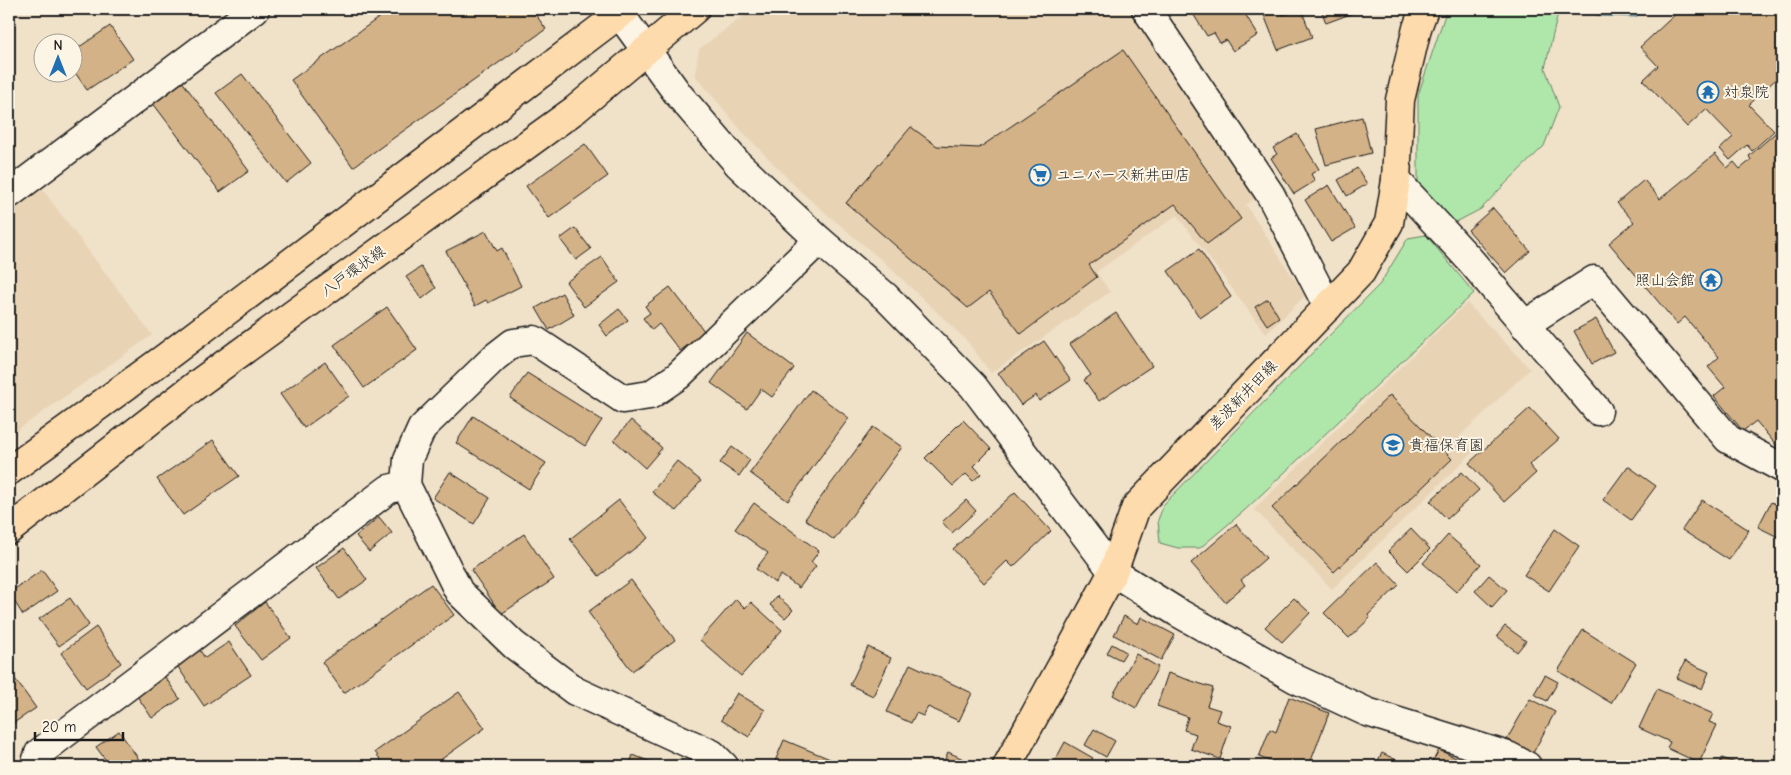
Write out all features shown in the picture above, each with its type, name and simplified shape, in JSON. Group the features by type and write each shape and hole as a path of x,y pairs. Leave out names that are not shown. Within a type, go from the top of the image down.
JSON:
{"main road":[{"name":"八戸環状線","path":"9,530 200,382 576,109 695,9"},
{"name":"差波新井田線","path":"1007,766 1113,572 1136,507 1361,272 1389,223 1396,180 1400,100 1417,28 1424,9"},
{"path":"9,471 166,357 307,249 509,99 620,10"}],"street":[{"path":"9,194 255,9"},
{"path":"1146,9 1270,194 1328,307"},
{"path":"620,10 678,94 738,164 818,240 886,297 973,386 1113,572 1177,612 1296,679 1367,712 1508,756 1527,766"},
{"path":"1396,180 1470,260 1598,411"},
{"path":"724,766 712,754 574,691 514,645 460,592 406,484 408,459 422,428 494,357 513,343 534,340 623,399 650,395 678,376 818,240"},
{"path":"1524,325 1594,280 1728,439 1782,468"},
{"path":"35,766 39,752 390,489 406,484"}],"shaded area":[{"path":"753,9 1130,9 1255,189 1256,197 1246,205 1305,296 1266,334 1177,215 1096,272 1110,292 991,373 967,341 939,314 885,263 801,192 741,130 695,75 699,49"},
{"path":"39,185 152,335 9,436 9,186"},
{"name":"貴福保育園","path":"1467,303 1530,369 1459,437 1473,452 1332,589 1254,509"}],"green space":[{"path":"1447,9 1559,9 1545,68 1559,107 1544,146 1481,209 1454,223 1418,182 1418,95"},
{"path":"1426,235 1474,293 1245,510 1200,548 1178,548 1160,543 1158,520 1164,504 1380,284 1408,238"}],"water":[{"path":"1583,9 1642,9 1636,17 1600,16"}],"building":[{"path":"391,9 536,9 533,11 546,29 353,167 291,80"},
{"path":"1190,9 1242,9 1258,35 1233,51 1226,40 1220,43 1214,33 1207,36"},
{"path":"1279,9 1283,15 1301,9 1312,37 1278,50 1264,15"},
{"path":"1321,9 1360,9 1361,10 1326,23"},
{"name":"対泉院","path":"1681,9 1782,9 1782,73 1749,105 1774,131 1752,151 1747,145 1730,160 1720,149 1733,137 1706,109 1687,127 1643,80 1658,66 1640,47"},
{"path":"110,26 133,59 87,90 82,82 82,45"},
{"name":"ユニバース新井田店","path":"1123,50 1241,219 1207,244 1175,204 1089,265 1097,277 1021,334 989,292 968,308 846,203 911,127 937,146 979,148"},
{"path":"242,74 311,163 286,183 216,93"},
{"path":"181,80 249,171 220,192 152,102"},
{"path":"1362,117 1371,153 1326,165 1316,129"},
{"name":"照山会館","path":"1782,127 1782,452 1756,421 1743,431 1714,396 1725,387 1708,367 1719,357 1685,317 1677,324 1609,243 1634,222 1617,203 1644,180 1660,199 1715,154 1727,168 1734,162 1740,169 1751,160 1749,156"},
{"path":"1297,134 1319,169 1311,174 1315,181 1294,194 1271,158 1277,154 1273,148"},
{"path":"585,144 608,176 549,218 526,186"},
{"path":"1357,168 1367,184 1347,196 1338,180"},
{"path":"1329,185 1355,228 1331,242 1305,200"},
{"path":"1493,208 1530,251 1506,273 1468,230"},
{"path":"575,228 591,249 576,260 560,239"},
{"path":"486,231 497,251 502,248 521,286 488,303 486,300 475,306 446,251"},
{"path":"1199,249 1231,297 1200,318 1168,271"},
{"path":"602,257 619,282 584,307 566,282"},
{"path":"421,267 436,288 422,299 406,277"},
{"path":"670,287 705,332 680,351 659,324 652,330 643,318 650,313 645,306"},
{"path":"562,293 574,315 549,330 536,308"},
{"path":"1268,299 1279,317 1267,325 1255,307"},
{"path":"387,307 417,350 364,388 334,345"},
{"path":"619,309 628,320 607,336 599,325"},
{"path":"1116,313 1152,366 1099,401 1084,380 1091,375 1070,344"},
{"path":"1596,319 1614,352 1592,364 1574,331"},
{"path":"747,333 794,368 772,397 761,389 747,409 711,383"},
{"path":"1044,341 1071,380 1039,401 1036,395 1021,405 998,373"},
{"path":"325,362 349,396 304,428 280,394"},
{"path":"527,373 602,420 585,446 510,398"},
{"path":"811,390 849,418 788,501 750,473"},
{"path":"1390,395 1452,459 1334,572 1272,508"},
{"path":"1530,408 1559,439 1529,465 1536,473 1504,502 1469,463"},
{"path":"473,416 546,463 529,489 456,443"},
{"path":"631,420 662,448 645,468 614,440"},
{"path":"963,420 991,449 974,466 981,474 973,481 966,474 953,486 925,458"},
{"path":"873,427 902,447 834,540 805,519"},
{"path":"213,440 239,476 183,515 157,479"},
{"path":"732,447 750,460 739,476 720,463"},
{"path":"677,461 701,481 676,511 652,492"},
{"path":"1628,466 1656,486 1631,520 1603,500"},
{"path":"450,472 490,498 474,524 433,498"},
{"path":"1462,472 1479,490 1447,519 1430,501"},
{"path":"1015,492 1051,531 1013,567 1007,561 984,583 953,549"},
{"path":"619,500 648,538 599,576 570,539"},
{"path":"966,500 976,511 952,533 942,522"},
{"path":"1702,500 1749,530 1729,560 1682,530"},
{"path":"1771,502 1782,507 1782,528 1778,537 1758,527"},
{"path":"754,503 819,551 811,562 816,566 799,588 781,575 775,583 756,569 768,553 735,529"},
{"path":"379,517 392,533 369,552 356,536"},
{"path":"1236,524 1266,558 1241,580 1245,585 1225,602 1191,563"},
{"path":"1411,529 1430,549 1408,571 1388,551"},
{"path":"1555,529 1579,546 1549,591 1524,575"},
{"path":"524,534 554,579 501,614 471,570"},
{"path":"1448,535 1481,564 1456,592 1423,563"},
{"path":"344,548 367,580 339,599 316,568"},
{"path":"1377,562 1399,585 1368,615 1370,618 1349,638 1324,613"},
{"path":"42,570 57,591 23,615 9,593"},
{"path":"1489,575 1507,590 1492,607 1475,591"},
{"path":"631,580 675,640 632,671 588,612"},
{"path":"431,584 454,615 344,693 322,662"},
{"path":"777,596 793,610 785,618 770,605"},
{"path":"70,598 89,625 59,646 39,619"},
{"path":"1294,598 1310,613 1282,642 1265,627"},
{"path":"736,599 745,608 751,602 782,630 741,676 700,640"},
{"path":"265,602 291,638 261,660 235,626"},
{"path":"1124,616 1138,624 1141,617 1175,635 1161,660 1114,635"},
{"path":"1505,626 1526,641 1517,652 1497,636"},
{"path":"96,627 121,663 86,688 61,653"},
{"path":"1583,630 1636,663 1611,703 1558,671"},
{"path":"229,642 251,675 204,706 176,664 199,649 205,658"},
{"path":"1112,644 1126,652 1121,660 1107,653"},
{"path":"868,647 891,658 873,696 850,685"},
{"path":"1136,654 1158,667 1136,708 1113,695"},
{"path":"1685,661 1709,672 1702,689 1677,678"},
{"path":"910,664 972,693 959,721 928,707 923,716 916,713 911,723 887,712"},
{"path":"9,673 36,708 9,726"},
{"path":"1168,673 1213,688 1207,706 1220,710 1216,721 1231,726 1220,759 1191,749 1196,734 1184,730 1188,717 1157,706"},
{"path":"163,674 180,699 152,718 135,693"},
{"path":"1545,675 1558,682 1547,701 1534,694"},
{"path":"1657,689 1713,714 1709,722 1717,725 1699,763 1667,748 1670,742 1639,728"},
{"path":"459,692 485,728 432,766 385,766 375,752"},
{"path":"737,693 765,710 749,737 721,720"},
{"path":"1289,697 1329,713 1309,766 1283,766 1259,757 1270,729 1276,732"},
{"path":"1530,699 1555,712 1533,753 1507,739"},
{"path":"1094,729 1115,741 1106,757 1085,745"},
{"path":"119,731 140,761 139,766 110,766 96,747"},
{"path":"784,740 830,759 827,766 773,766"},
{"path":"1065,742 1093,758 1088,766 1052,766"},
{"path":"1439,750 1473,766 1430,766"},
{"path":"948,752 972,763 970,766 942,766"},
{"path":"1382,753 1409,766 1375,766"},
{"path":"633,755 661,766 629,766"},
{"path":"1722,758 1743,766 1719,766"}],"place":[{"name":"対泉院","path":"1708,92"},
{"name":"ユニバース新井田店","path":"1040,175"},
{"name":"照山会館","path":"1711,280"},
{"name":"貴福保育園","path":"1393,445"}]}
